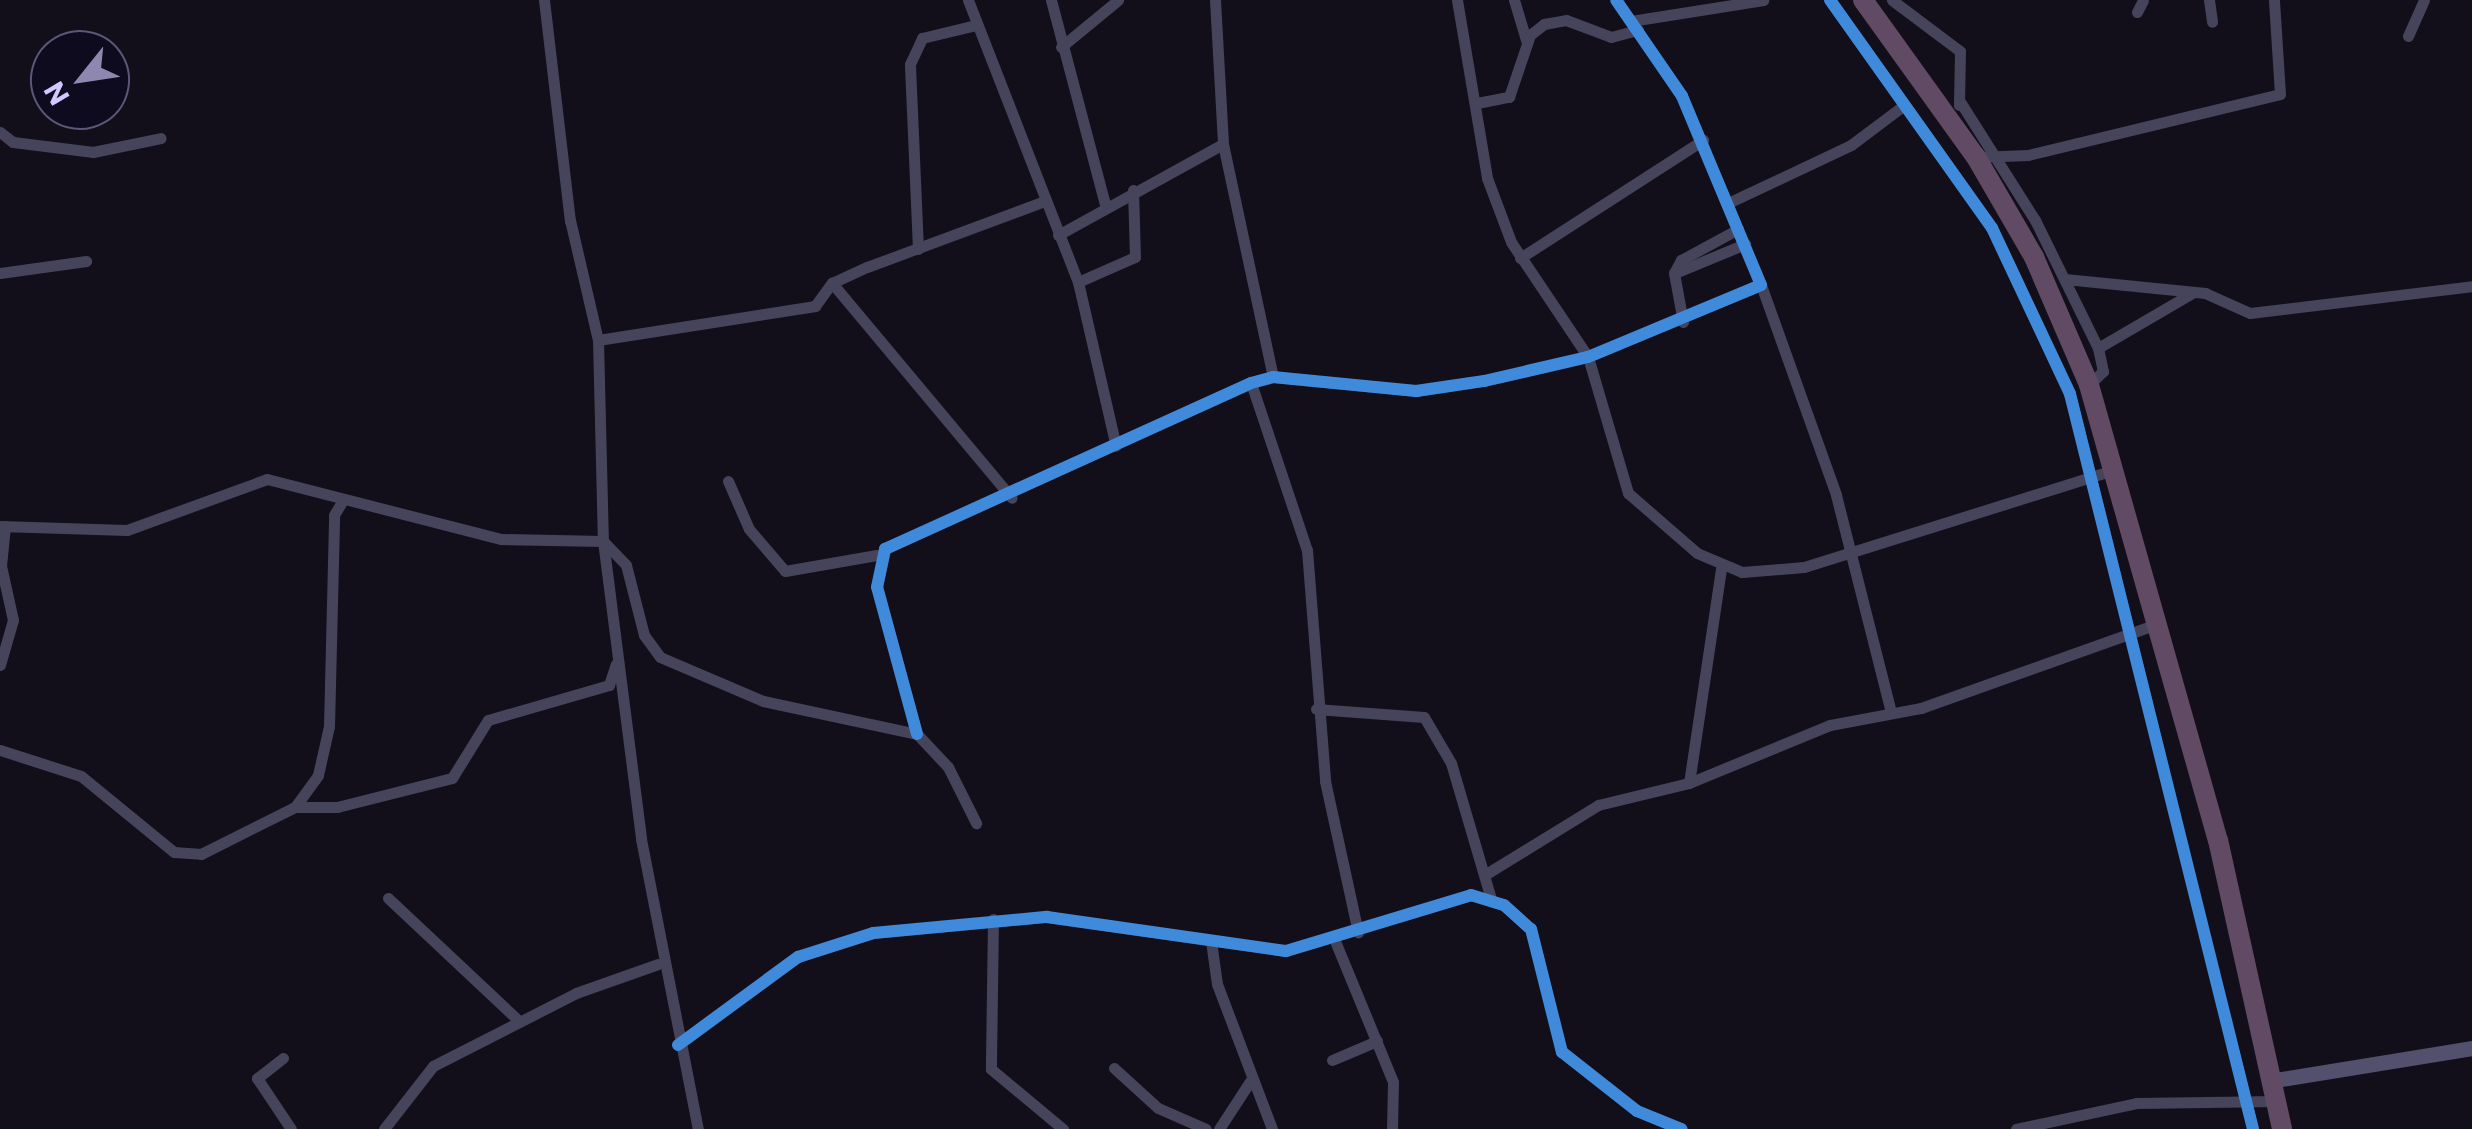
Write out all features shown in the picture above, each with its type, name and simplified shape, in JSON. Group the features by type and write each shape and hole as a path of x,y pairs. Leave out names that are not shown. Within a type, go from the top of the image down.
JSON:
{"highway":[{"path":"1863,0 1958,129 1986,157 2090,385 2107,472 2160,623 2276,1090 2282,1129"}],"street":[{"path":"0,750 81,776 181,856 295,807 337,807 452,778 488,720 614,681 601,541 598,340 570,220 544,0"},
{"path":"968,0 1042,202 1078,282 1116,446"},
{"path":"1051,0 1105,204"},
{"path":"1061,47 1118,0"},
{"path":"1214,0 1223,144 1274,377"},
{"path":"1457,0 1488,178 1520,258 1588,358 1628,493 1722,569 1773,572 1854,555 2107,472"},
{"path":"1514,0 1527,43"},
{"path":"1616,0 1703,140 1762,285 1854,555 1891,712"},
{"path":"1477,103 1509,96 1527,43 1557,20 1602,36 1635,25 1763,0"},
{"path":"1830,0 1966,186 2038,315 2107,472 2132,631 2253,1129"},
{"path":"1892,0 1960,51 1958,129"},
{"path":"2209,0 2212,22"},
{"path":"1986,157 2280,94 2274,0"},
{"path":"2408,36 2424,0"},
{"path":"918,250 910,64 922,38 976,25"},
{"path":"1960,100 1986,157 2065,279 2098,348 2103,371 2090,385"},
{"path":"1728,203 1851,145 1904,104"},
{"path":"0,132 13,142 93,152 160,138"},
{"path":"1520,258 1703,140"},
{"path":"1058,236 1105,204 1223,144"},
{"path":"1078,282 1135,257 1133,190"},
{"path":"598,340 787,315 815,306 832,283 1042,202"},
{"path":"1674,274 1694,250 1738,229"},
{"path":"1674,274 1744,244"},
{"path":"0,273 86,261"},
{"path":"1674,274 1683,322"},
{"path":"2065,279 2194,292 2250,313 2472,286"},
{"path":"832,283 1012,498"},
{"path":"728,481 749,529 785,571 877,555 1012,498 1251,383 1274,377 1416,391 1588,358 1683,322 1762,285"},
{"path":"2098,348 2194,292"},
{"path":"1251,383 1308,550 1316,709 1358,932"},
{"path":"0,665 12,620 1,566 3,526 127,530 268,479 501,539 601,541 626,565 644,634 660,657 762,701 916,734"},
{"path":"295,807 318,776 329,726 334,514 344,500"},
{"path":"601,541 658,964 698,1129"},
{"path":"877,555 916,734 948,767 976,823"},
{"path":"1689,783 1722,569"},
{"path":"1486,874 1598,804 1689,783 1830,725 1891,712 2160,623"},
{"path":"1316,709 1424,717 1451,762 1491,899"},
{"path":"388,898 519,1021"},
{"path":"678,1046 814,948 993,919 1211,941 1271,952 1335,941 1451,898 1491,899 1519,914 1542,948 1562,1052 1637,1110 1681,1129"},
{"path":"993,919 991,1069 1063,1129"},
{"path":"1211,941 1251,1080 1272,1129"},
{"path":"1335,941 1393,1082 1392,1129"},
{"path":"384,1129 419,1076 519,1021 658,964"},
{"path":"1332,1060 1377,1041"},
{"path":"2016,1129 2136,1103 2248,1101 2276,1090 2472,1048"},
{"path":"284,1058 257,1078 291,1129"},
{"path":"1114,1068 1158,1108 1206,1129"},
{"path":"1219,1129 1251,1080"}],"cycle path":[{"path":"917,734 877,587 885,549 1251,383 1273,377 1416,391 1484,381 1588,357 1761,285 1682,96 1616,0"},
{"path":"1830,0 1992,228 2070,394 2253,1129"},
{"path":"678,1045 798,957 873,933 1047,917 1286,951 1471,895 1504,905 1531,929 1562,1052 1637,1111 1681,1129"}]}
